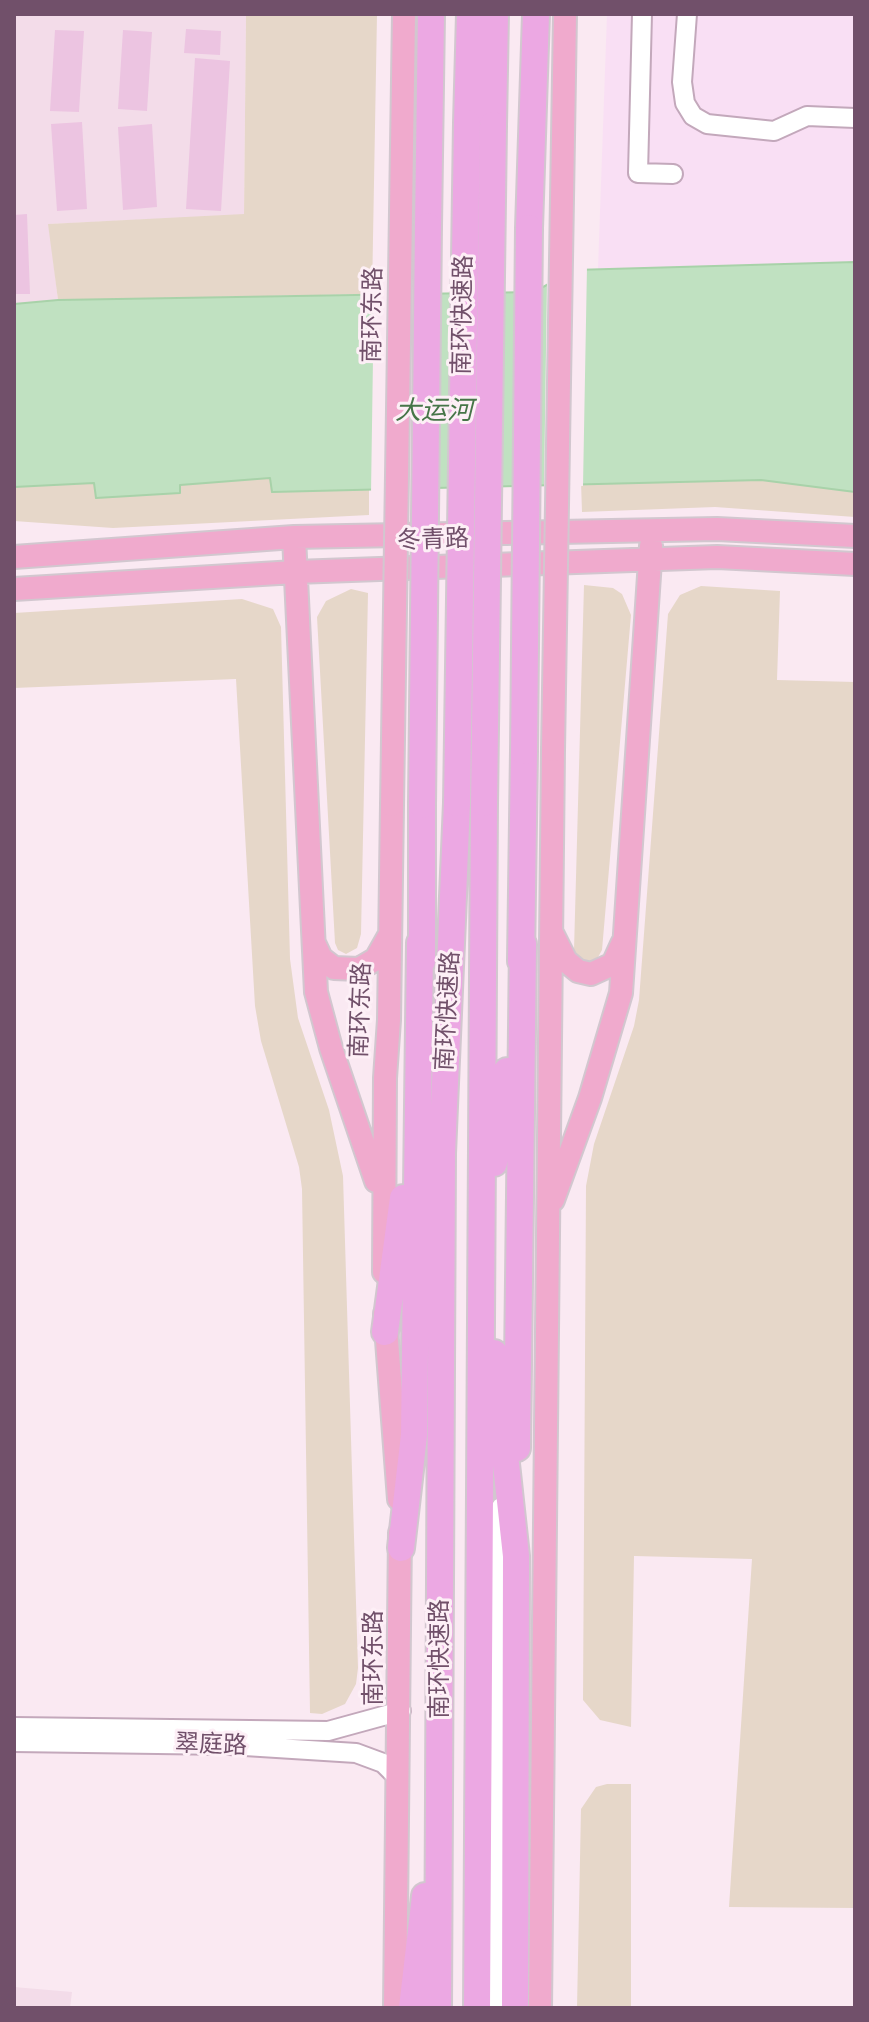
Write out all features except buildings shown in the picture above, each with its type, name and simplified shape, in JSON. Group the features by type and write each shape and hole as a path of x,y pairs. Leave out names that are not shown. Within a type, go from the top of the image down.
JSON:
{"highway":[{"path":"401,1548 414,1435 433,14"},
{"name":"南环快速路","path":"438,2008 442,1153 457,803 470,14"},
{"name":"南环快速路","path":"477,2008 481,940 495,14"},
{"path":"515,2008 516,1556 529,228 536,14"},
{"name":"南环快速路","path":"478,1556 492,1329 494,1163 481,940"},
{"path":"420,943 442,1153"},
{"path":"494,1163 523,944"},
{"path":"423,1908 431,1055"},
{"path":"385,1332 419,1080"},
{"path":"492,1329 501,1438 516,1556"},
{"path":"412,2008 440,1766"}],"main road":[{"name":"南环东路","path":"395,2008 401,1548 385,1332 384,1205 404,14"},
{"path":"540,2008 553,750 565,14"},
{"path":"548,1216 608,1042 621,993 651,529"},
{"name":"冬青路","path":"14,557 294,537 651,529 785,530 855,536"},
{"path":"294,537 313,942 320,1016 361,1127 384,1205"},
{"name":"冬青路","path":"14,589 295,572 650,559 770,558 855,564"},
{"path":"551,926 566,961 578,971 591,974 613,964 626,931"},
{"path":"313,942 321,958 334,968 359,969 376,959 390,932"}],"street":[{"path":"642,14 638,173 673,174"},
{"path":"687,14 682,82 685,103 693,116 707,124 774,131 807,116 855,118"},
{"path":"494,2008 501,1438"},
{"name":"翠庭路","path":"14,1727 328,1731 401,1711"},
{"name":"翠庭路","path":"14,1742 229,1745 356,1753 383,1763 399,1779"}],"shaded area":[{"path":"14,14 246,14 244,215 49,224 58,300 14,304"},
{"path":"246,14 377,15 372,294 58,300 48,224 244,214"},
{"path":"607,14 855,14 855,262 598,269"},
{"path":"271,478 272,492 369,489 369,515 113,528 14,521 14,487 95,483 97,498 180,492 180,485"},
{"path":"761,480 855,492 855,517 715,507 582,512 581,482"},
{"path":"584,585 613,588 622,594 631,615 602,950 597,959 591,961 579,960 574,950"},
{"path":"701,586 780,591 777,680 855,682 855,1908 729,1907 752,1559 634,1556 631,1727 600,1720 583,1700 586,1186 594,1144 634,1026 639,1000 668,614 680,595"},
{"path":"351,589 368,593 361,934 357,948 346,954 338,950 335,943 317,617 326,601"},
{"path":"242,599 273,609 281,627 290,959 298,1018 329,1110 343,1176 358,1668 356,1684 345,1704 322,1714 310,1713 302,1189 299,1167 261,1041 255,1006 236,679 14,688 14,613"},
{"path":"631,1784 631,2008 577,2008 581,1809 596,1787"},
{"path":"14,1987 72,1992 70,2008 14,2008"}],"water":[{"name":"大运河","path":"855,262 855,492 761,480 272,492 270,478 180,485 180,493 96,498 94,483 14,487 14,304 58,300 534,292 574,270"}],"pier":[{"path":"573,266 587,266 583,486 544,487 547,280"},
{"path":"414,289 411,491 371,493 374,290"}]}
